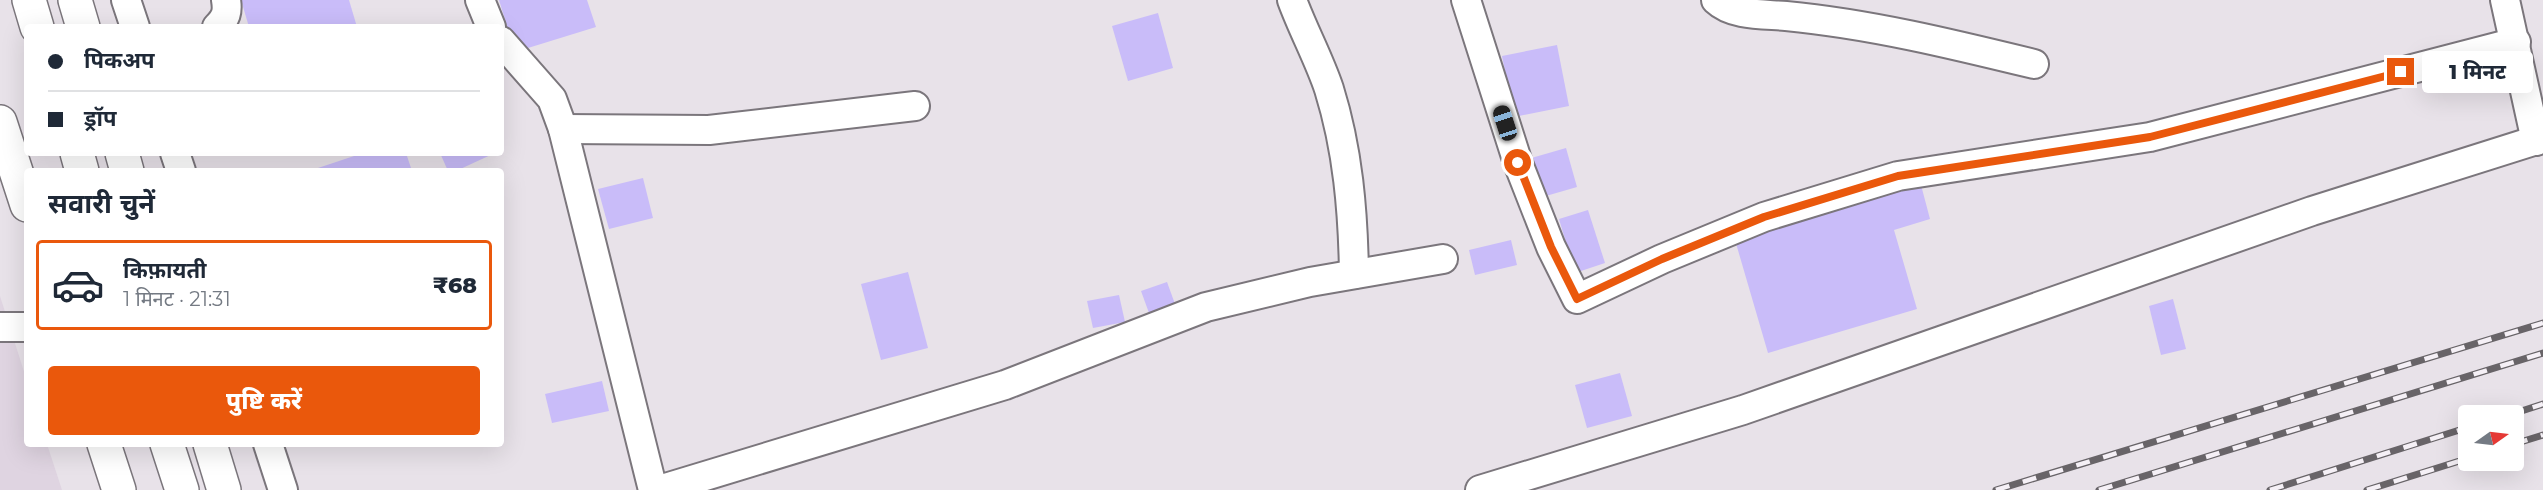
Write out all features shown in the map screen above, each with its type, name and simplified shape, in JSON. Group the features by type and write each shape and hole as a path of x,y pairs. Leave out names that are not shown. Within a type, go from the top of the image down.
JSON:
{"main road":[{"path":"29,0 36,24"},
{"path":"75,0 82,24"},
{"path":"0,122 24,196"},
{"path":"105,447 119,490"},
{"path":"168,447 182,490"},
{"path":"211,447 224,490"}],"street":[{"path":"126,0 134,24"},
{"path":"220,24 228,10 226,0"},
{"path":"480,0 490,24"},
{"path":"1292,0 1328,87 1345,146 1353,221 1354,274"},
{"path":"1466,0 1518,163 1551,247 1577,299 1662,259 1764,217 1898,176 2150,137 2516,42"},
{"path":"1716,0 1723,6 1746,13 1842,12 1926,38 2034,64"},
{"path":"1480,490 1743,410 2312,211 2539,140 2505,0"},
{"path":"504,44 552,99 563,129 653,490"},
{"path":"563,129 709,130 915,106"},
{"path":"659,490 1005,385 1206,307 1354,274 1443,259"},
{"path":"0,327 24,327"},
{"path":"269,447 283,490"}],"shaded area":[{"path":"0,296 24,372 24,447 48,447 62,490 0,490"}],"building":[{"path":"241,0 349,0 356,24 248,24"},
{"path":"499,0 587,0 596,27 515,52"},
{"path":"1158,13 1173,68 1128,81 1112,26"},
{"path":"1557,45 1569,106 1514,117 1502,56"},
{"path":"1566,148 1577,187 1539,198 1528,159"},
{"path":"354,156 407,156 411,168 318,168"},
{"path":"441,156 488,156 462,168 447,168"},
{"path":"643,178 653,218 609,229 598,189"},
{"path":"1921,185 1930,219 1894,230 1917,309 1768,353 1735,240"},
{"path":"1588,210 1605,263 1575,273 1559,219"},
{"path":"1511,240 1517,265 1475,275 1469,250"},
{"path":"908,272 928,348 881,360 861,284"},
{"path":"1167,282 1175,304 1149,313 1141,291"},
{"path":"1119,295 1125,322 1093,328 1087,301"},
{"path":"2173,299 2186,349 2161,355 2149,306"},
{"path":"1620,373 1632,416 1587,428 1575,385"},
{"path":"602,381 609,411 552,423 545,394"}],"railway":[{"path":"1996,490 2543,323"},
{"path":"2099,490 2543,353"},
{"path":"2524,410 2543,404"},
{"path":"2270,490 2458,430"},
{"path":"2524,441 2543,435"},
{"path":"2367,490 2458,461"}],"route":[{"path":"1518,163 1551,247 1577,299 1662,259 1764,217 1898,176 2150,137 2401,72"}]}
